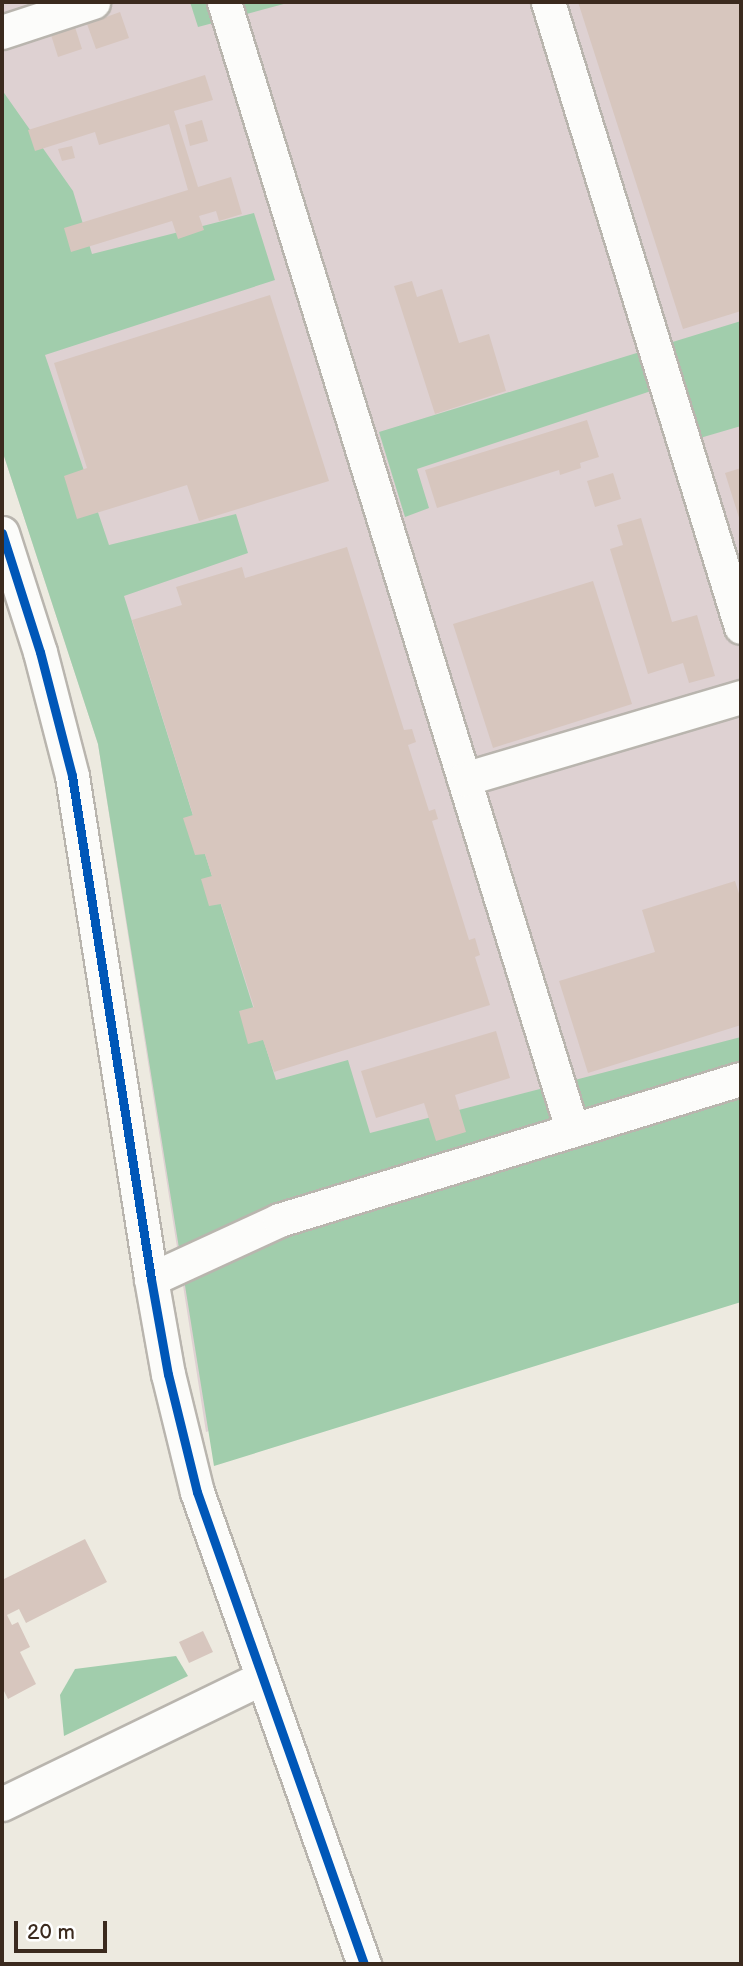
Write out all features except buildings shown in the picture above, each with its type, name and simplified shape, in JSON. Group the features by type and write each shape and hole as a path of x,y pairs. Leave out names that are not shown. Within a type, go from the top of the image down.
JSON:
{"street":[{"path":"2,32 93,2"},
{"path":"224,2 572,1129"},
{"path":"548,2 741,626"},
{"path":"2,533 40,652 72,776 151,1279 168,1374 197,1492 363,1964"},
{"path":"464,779 741,697"},
{"path":"151,1279 279,1220 741,1079"},
{"path":"2,1804 262,1678"}],"shaded area":[{"path":"2,2 741,2 741,1263 206,1432 98,744 2,450"}],"green space":[{"path":"190,2 291,2 198,27"},
{"path":"2,90 73,191 92,254 254,213 275,280 45,355 109,545 236,514 248,553 124,596 276,1080 348,1060 370,1133 741,1037 741,1302 214,1466 98,744 2,450"},
{"path":"741,321 741,426 700,438 681,381 417,469 429,508 405,517 379,432"},
{"path":"176,1656 188,1676 64,1736 60,1695 75,1669"}],"cycle path":[{"path":"2,533 40,652 72,776 151,1279 168,1374 197,1492 364,1964"}]}
